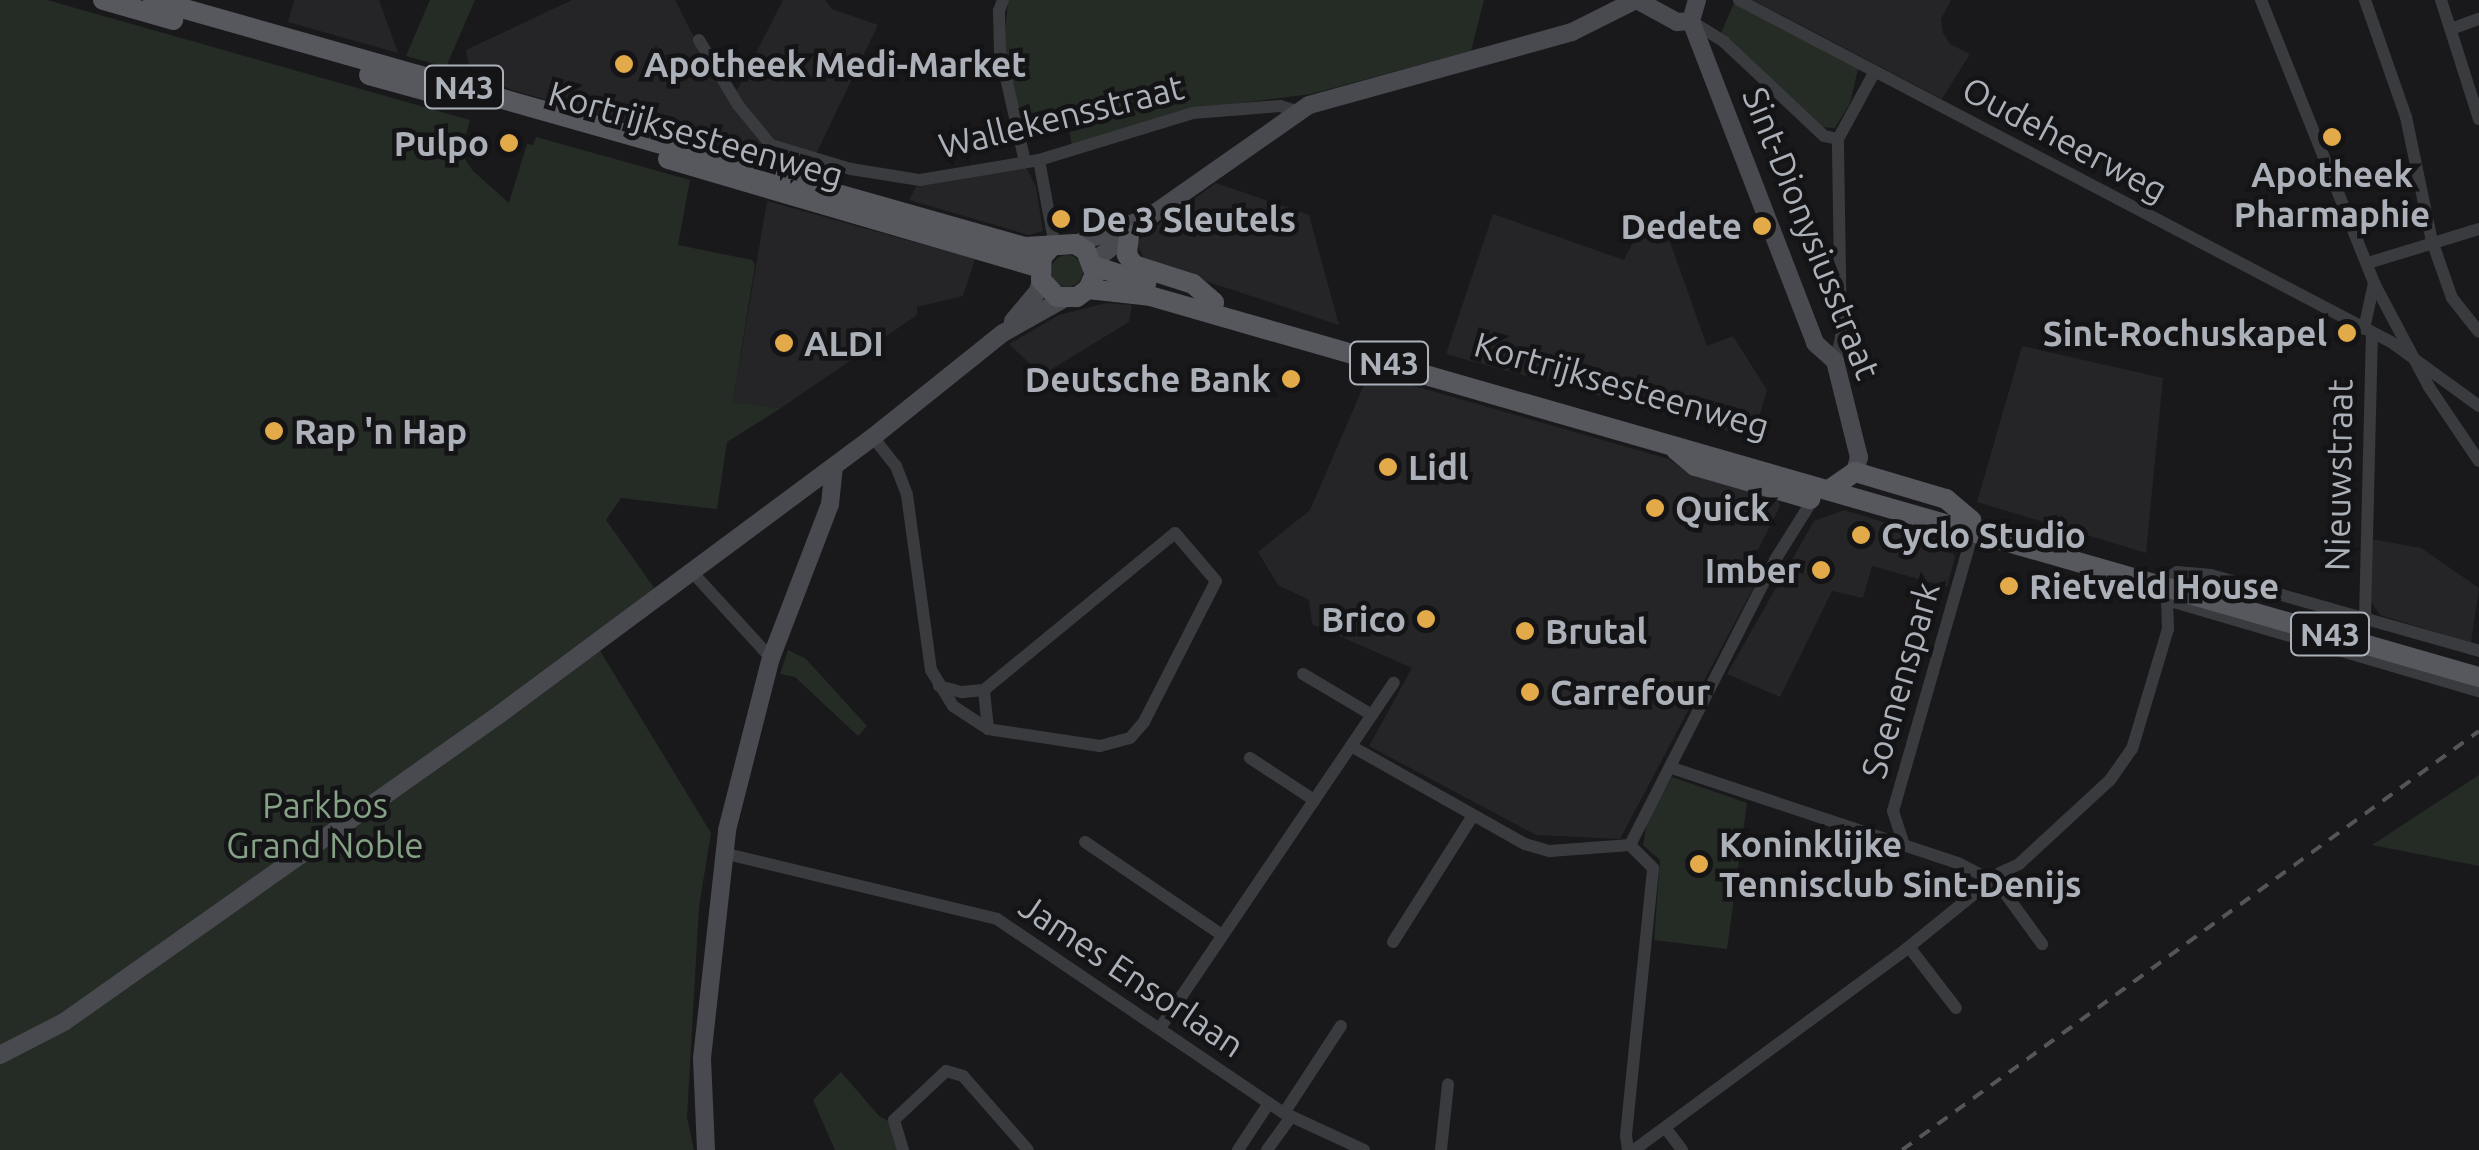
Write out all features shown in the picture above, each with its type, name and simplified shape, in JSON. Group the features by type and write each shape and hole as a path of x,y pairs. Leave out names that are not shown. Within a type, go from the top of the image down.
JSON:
{"main road":[{"name":"Kortrijksesteenweg","path":"103,0 1041,274"},
{"name":"Kortrijksesteenweg","path":"153,0 1025,247 1060,246"},
{"name":"N43","path":"1129,235 1127,255 1134,265 1193,284 1214,302"},
{"path":"1041,274 1060,246"},
{"name":"N43","path":"1060,246 1094,264"},
{"name":"Kortrijksesteenweg","path":"1094,264 2145,581 2479,677"},
{"path":"1088,289 1094,264"},
{"name":"N43","path":"1041,274 1047,290 1064,298 1088,289"},
{"name":"Kortrijksesteenweg","path":"1088,289 1140,292 1667,442 1695,466 1946,499 1972,526 2173,574 2479,666"}],"street":[{"path":"1003,0 999,11 1000,51 1060,246 1149,217"},
{"path":"1094,264 1149,217 1297,111 1572,32 1637,0 1678,22 1691,21 1724,42 1824,136 1838,139"},
{"path":"1691,21 1697,0"},
{"name":"Oudeheerweg","path":"1739,0 2368,331 2479,406"},
{"path":"2261,0 2374,283 2479,461"},
{"path":"2364,0 2406,116 2432,241 2452,298 2479,332"},
{"path":"2442,0 2479,120"},
{"path":"2451,28 2479,20"},
{"name":"Sint-Dionysiusstraat","path":"1691,21 1815,343 1834,362 1859,457 1834,486"},
{"path":"700,40 738,105 780,150 774,176"},
{"path":"1834,362 1841,338 1838,139 1874,71"},
{"name":"Wallekensstraat","path":"780,150 851,169 920,180 1032,161 1193,113 1280,106 1297,111"},
{"path":"2368,263 2479,228"},
{"path":"1003,333 1031,302 1041,274"},
{"name":"Nieuwstraat","path":"2364,618 2368,331 2374,283"},
{"path":"0,1055 94,1001 693,573 1003,333 1064,298"},
{"path":"874,436 896,466 907,495 926,652 939,686 953,706 988,729 1100,746 1130,738 1144,722 1216,581 1175,533 984,690 962,692 939,686"},
{"path":"706,1150 700,1087 723,853 771,658 830,504 834,466"},
{"path":"1630,846 1834,486"},
{"name":"Soenenspark","path":"1904,845 1894,811 1972,526"},
{"path":"693,573 771,658"},
{"name":"Kortrijksesteenweg","path":"2173,574 2210,576 2479,651"},
{"path":"2145,581 2168,600 2193,609 2479,691"},
{"path":"1352,746 1525,844 1550,850 1630,846 1653,868 1626,1134 1631,1150 1667,1130 1990,881 2019,864 2122,766 2140,726 2168,629 2168,600"},
{"path":"2168,629 2193,609"},
{"path":"1303,674 1372,716"},
{"path":"1160,1028 1394,682"},
{"path":"984,690 988,729"},
{"path":"1250,758 1314,800"},
{"path":"1672,768 1976,873 1990,881 2042,944"},
{"path":"1393,942 1472,816"},
{"path":"1085,842 1222,935"},
{"name":"James Ensorlaan","path":"723,853 997,919 1269,1104 1360,1150"},
{"path":"1909,947 1956,1008"},
{"path":"1267,1150 1341,1026"},
{"path":"902,1150 894,1120 946,1071 963,1076 1021,1147"},
{"path":"1441,1150 1448,1084"},
{"path":"1238,1150 1269,1104"},
{"path":"1667,1130 1682,1150"}],"shaded area":[{"path":"294,0 379,0 398,53 288,22"},
{"path":"572,0 675,0 716,80 769,150 764,162 512,90 470,71 466,50"},
{"path":"783,0 825,0 832,9 878,25 816,154 779,144 734,96"},
{"path":"1753,0 1951,0 1941,19 1943,33 1950,44 1970,54 1942,99"},
{"path":"1026,167 1036,187 1043,231 1029,235 909,200 916,187"},
{"path":"1216,183 1309,215 1339,325 1145,261 1136,241"},
{"path":"767,201 975,259 963,296 917,307 917,315 781,408 733,402"},
{"path":"1493,214 1624,260 1638,232 1663,222 1707,346 1733,336 1767,390 1753,438 1446,354"},
{"path":"1106,303 1132,305 1129,322 1042,375 1009,344 1059,315"},
{"path":"2022,346 2163,378 2146,553 1977,502"},
{"path":"1369,373 1669,459 1683,469 1778,498 1780,506 1755,556 1759,577 1620,839 1536,835 1369,746 1412,668 1312,624 1309,600 1278,585 1258,552 1310,510"},
{"path":"1844,510 1945,541 1955,557 1947,587 1872,566 1863,598 1832,591 1780,697 1727,674 1814,521"},
{"path":"2371,539 2421,548 2479,588 2471,643 2380,615 2370,600"}],"green space":[{"name":"Parkbos Grand Noble","path":"0,0 47,0 470,120 461,153 473,171 509,203 527,144 533,145 536,137 690,180 678,245 752,260 755,265 733,402 781,408 727,442 717,509 621,498 606,520 655,589 591,636 711,833 699,907 687,1117 694,1150 0,1150"},
{"path":"430,0 475,0 446,67 406,56"},
{"path":"1008,0 1484,0 1471,51 1311,94 1196,109 1072,145 1067,119 1026,124 1024,117 1020,118 1004,48"},
{"path":"1734,3 1858,69 1850,103 1835,128 1821,127 1721,33"},
{"path":"1067,255 1079,259 1083,271 1079,283 1067,287 1055,283 1051,271 1055,259"},
{"path":"788,650 806,659 867,726 858,736 795,677 780,674"},
{"path":"2479,775 2479,866 2372,845"},
{"name":"Koninklijke Tennisclub Sint-Denijs","path":"1672,777 1747,803 1727,949 1654,940 1660,860 1643,845 1647,823"},
{"path":"841,1072 879,1116 888,1121 898,1150 835,1150 813,1100"}],"railway":[{"path":"1902,1150 2479,731"}],"place":[{"name":"Apotheek Medi-Market","path":"624,64"},
{"name":"Apotheek Pharmaphie","path":"2332,137"},
{"name":"Pulpo","path":"509,143"},
{"name":"De 3 Sleutels","path":"1061,219"},
{"name":"Dedete","path":"1762,226"},
{"name":"Sint-Rochuskapel","path":"2347,333"},
{"name":"ALDI","path":"784,343"},
{"name":"Deutsche Bank","path":"1291,379"},
{"name":"Rap 'n Hap","path":"274,431"},
{"name":"Lidl","path":"1388,467"},
{"name":"Quick","path":"1655,508"},
{"name":"Cyclo Studio","path":"1861,535"},
{"name":"Imber","path":"1821,570"},
{"name":"Rietveld House","path":"2009,586"},
{"name":"Brico","path":"1426,619"},
{"name":"Brutal","path":"1525,631"},
{"name":"Carrefour","path":"1530,692"},
{"name":"Koninklijke Tennisclub Sint-Denijs","path":"1699,864"}]}
